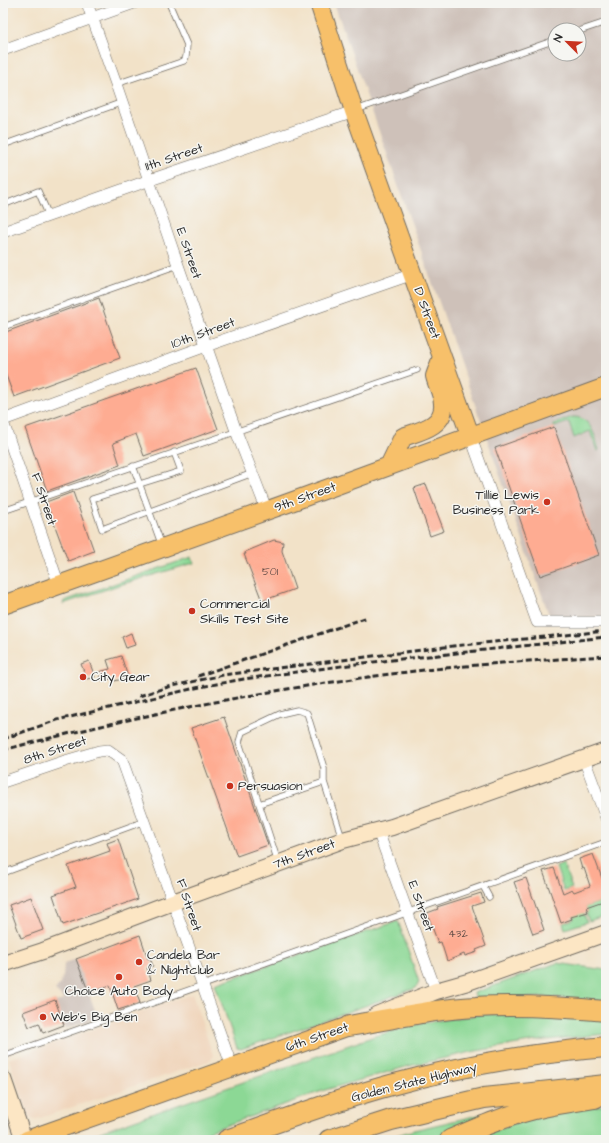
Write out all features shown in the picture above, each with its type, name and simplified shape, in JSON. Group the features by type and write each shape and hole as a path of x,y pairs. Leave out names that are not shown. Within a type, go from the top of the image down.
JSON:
{"highway":[{"path":"349,1026 426,1013 480,1006 556,1006 606,1011"},
{"name":"Golden State Highway","path":"227,1140 325,1105 390,1085 429,1075 540,1055 606,1047"},
{"path":"336,1138 391,1120 484,1098 606,1085"},
{"path":"450,1140 480,1127 517,1114 542,1107 606,1096"}],"main road":[{"name":"D Street","path":"319,3 354,111 470,436"},
{"path":"389,466 403,437 435,424 440,419 443,403 435,376 442,357"},
{"name":"9th Street","path":"3,605 267,511 606,387"},
{"name":"6th Street","path":"26,1140 349,1026"}],"street":[{"name":"E Street","path":"86,3 123,102 236,431 267,511"},
{"path":"3,50 134,3"},
{"name":"11th Street","path":"3,232 150,180 354,111"},
{"name":"10th Street","path":"3,421 206,346 413,274"},
{"name":"F Street","path":"3,421 59,585"},
{"name":"D Street","path":"470,436 537,622 606,622"},
{"name":"8th Street","path":"3,782 99,751 108,750 116,754"},
{"name":"7th Street","path":"3,964 43,951 343,840 378,831 606,751"},
{"name":"F Street","path":"116,754 125,766 232,1067"},
{"path":"584,758 606,818"},
{"name":"E Street","path":"378,831 436,991"},
{"name":"6th Street","path":"349,1026 436,991 468,982 606,933"},
{"path":"3,1079 26,1140"}],"lane":[{"path":"116,84 184,61 186,57 187,45 170,3"},
{"path":"587,28 606,22"},
{"path":"354,111 547,43"},
{"path":"3,145 123,102"},
{"path":"3,205 38,191 49,216"},
{"path":"3,327 178,265"},
{"path":"3,511 417,370"},
{"path":"174,452 181,471 92,499 102,530 253,473"},
{"path":"134,466 162,548"},
{"path":"279,863 239,742 242,732 280,714 297,710 307,713 324,768 324,782 343,840"},
{"path":"259,804 324,782"},
{"path":"3,873 145,821"},
{"path":"3,1056 606,842"},
{"path":"483,886 489,897"}],"shaded area":[{"path":"334,3 606,3 606,616 550,618"},
{"path":"76,959 98,1018 65,1029 55,1002 64,1000 55,990 63,977 64,963"},
{"path":"192,994 213,1055 211,1060 34,1120 29,1117 9,1059"}],"green space":[{"path":"572,417 584,420 588,423 594,433 599,450 597,451 590,431 574,438 569,422 554,427 553,425"},
{"path":"192,557 194,563 116,586 63,604 64,601"},
{"path":"563,864 572,888 564,891 556,867"},
{"path":"606,900 606,915 589,921 586,913 588,912 586,907"},
{"path":"583,911 587,922 565,929 563,923 574,919 573,915"},
{"path":"398,921 419,982 416,988 241,1049 237,1048 215,984"},
{"path":"557,963 606,970 606,1001 548,997 476,1000 474,993"},
{"path":"484,1014 606,1018 606,1034 536,1041 476,1051 409,1066 325,1090 185,1140 84,1140 89,1136 375,1036 422,1023"},
{"path":"606,1105 606,1140 469,1140 519,1121 580,1108"},
{"path":"483,1114 485,1120 438,1140 381,1140 414,1130"}],"building":[{"path":"99,298 120,358 14,397 3,367 3,333"},
{"path":"196,368 218,429 144,456 136,434 113,443 120,465 47,491 25,428"},
{"name":"Tillie Lewis Business Park","path":"554,427 599,555 540,576 495,448"},
{"path":"426,484 444,531 430,536 414,488"},
{"path":"73,492 94,551 68,561 46,502"},
{"path":"274,540 283,542 282,551 295,589 262,601 244,554 246,554 245,552"},
{"path":"131,633 135,645 126,648 122,637"},
{"path":"121,656 128,677 115,681 114,678 102,681 99,672 110,669 107,660"},
{"path":"89,661 95,677 87,679 81,664"},
{"name":"Persuasion","path":"224,717 268,845 237,856 191,728"},
{"path":"118,839 138,899 63,925 53,895 76,887 68,866 110,851 107,843"},
{"path":"593,854 606,889 606,900 586,907 588,912 571,917 572,919 561,923 543,871 554,868 563,893 572,889 574,892 590,886 584,868 582,869 579,859"},
{"path":"526,878 544,930 533,934 514,882"},
{"path":"481,893 484,902 472,906 486,946 476,950 477,952 465,956 464,954 447,961 441,942 438,943 427,913 438,909 437,907"},
{"path":"31,897 43,930 21,938 9,905"},
{"path":"140,935 148,959 150,958 153,966 147,968 151,980 134,986 140,1003 118,1010 110,986 89,993 76,959"},
{"name":"Web's Big Ben","path":"55,1000 64,1025 43,1033 39,1023 29,1027 23,1012"}],"railway":[{"path":"198,676 368,617"},
{"path":"139,696 168,687 223,675 453,646 606,631"},
{"path":"3,739 57,720 200,687 244,679 364,663 606,637"},
{"path":"3,750 105,725 208,703 312,685 416,671 511,662 606,656"}],"place":[{"name":"Tillie Lewis Business Park","path":"547,502"},
{"name":"Commercial Skills Test Site","path":"192,611"},
{"name":"City Gear","path":"83,677"},
{"name":"Persuasion","path":"230,786"},
{"name":"Candela Bar & Nightclub","path":"139,962"},
{"name":"Choice Auto Body","path":"119,977"},
{"name":"Web's Big Ben","path":"43,1017"}]}
